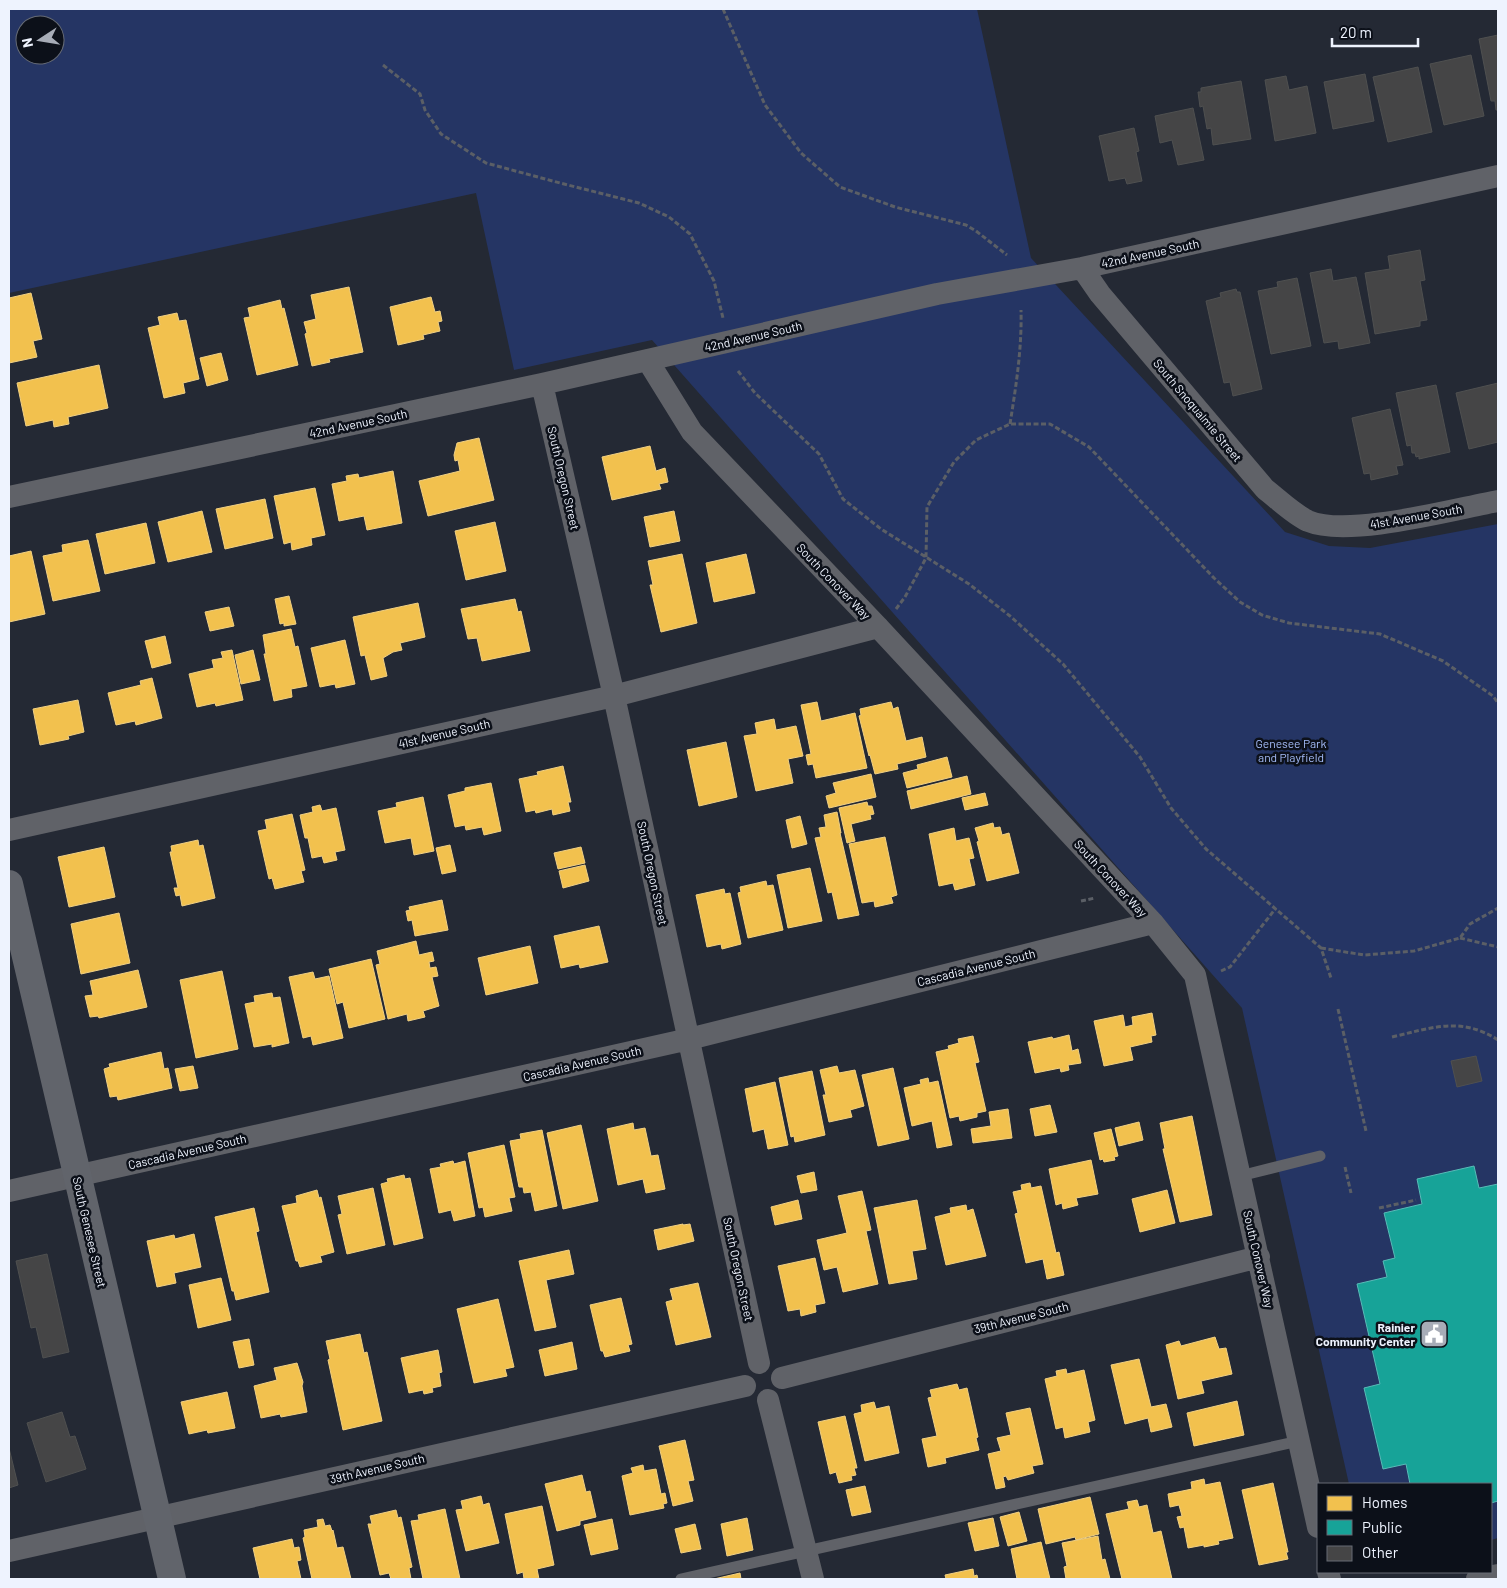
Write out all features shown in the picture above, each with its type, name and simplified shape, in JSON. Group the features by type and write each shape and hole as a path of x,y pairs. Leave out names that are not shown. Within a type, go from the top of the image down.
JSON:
{"street":[{"name":"42nd Avenue South","path":"9,497 648,361 937,294 1082,268 1498,176"},
{"name":"South Snoqualmie Street","path":"1082,268 1100,294 1265,489 1309,521 1334,526"},
{"name":"South Conover Way","path":"648,361 692,432 885,620 1153,923 1195,975 1317,1523"},
{"name":"South Oregon Street","path":"542,384 614,696 760,1363"},
{"name":"41st Avenue South","path":"1334,526 1374,525 1498,501"},
{"name":"41st Avenue South","path":"9,830 614,696 885,620"},
{"name":"South Genesee Street","path":"9,884 172,1579"},
{"name":"Cascadia Avenue South","path":"9,1191 689,1039 1153,923"},
{"name":"39th Avenue South","path":"782,1378 1259,1257"},
{"path":"765,1362 777,1367 782,1378 781,1390 777,1396 768,1400 758,1400 752,1397 747,1392 744,1380 746,1374 754,1365 765,1362"},
{"name":"39th Avenue South","path":"9,1551 745,1386"},
{"path":"768,1400 812,1579"},
{"path":"1477,1579 1498,1575"}],"lane":[{"path":"1240,1176 1320,1156"},
{"path":"680,1579 1299,1441"}],"path":[{"path":"723,9 765,105 801,153 840,187 894,207 966,225 1008,255"},
{"path":"383,65 420,94 425,110 442,134 486,162 639,203 669,217 690,234 714,281 724,322"},
{"path":"1010,424 1020,360 1021,310"},
{"path":"738,371 755,394 819,454 843,499 880,529 969,584 1010,616 1063,664 1140,757 1171,808 1206,849 1321,948 1331,978"},
{"path":"885,620 905,597 926,558 927,507 954,462 976,440 1010,424 1050,424 1088,447 1214,578 1240,602 1262,615 1288,622 1380,634 1443,661 1493,696 1498,704"},
{"path":"1217,972 1230,967 1276,908"},
{"path":"1460,938 1470,924 1498,908"},
{"path":"1321,948 1364,955 1414,951 1460,938 1498,948"},
{"path":"1338,1008 1366,1131"},
{"path":"1392,1038 1449,1024 1470,1027 1489,1034 1498,1040"},
{"path":"1345,1167 1351,1193"},
{"path":"1379,1208 1416,1200"}],"green space":[{"name":"Genesee Park and Playfield","path":"9,9 977,9 1031,258 1285,532 1329,546 1370,548 1498,524 1498,1538 1492,1540 1492,1483 1349,1483 1242,1008 652,340 514,370 476,193 9,293"}],"building: Homes":[{"path":"349,287 363,352 329,359 330,362 312,366 304,322 316,319 311,295"},
{"path":"31,293 42,339 33,341 37,357 9,363 9,298"},
{"path":"431,297 435,312 440,311 442,321 438,322 440,331 423,335 424,339 398,345 390,307"},
{"path":"280,300 282,309 284,308 298,365 257,375 244,318 250,317 248,308"},
{"path":"177,313 179,321 186,320 199,379 183,383 185,393 164,398 148,328 160,325 158,317"},
{"path":"221,353 228,380 207,386 200,358"},
{"path":"99,365 108,408 68,417 69,424 54,427 53,420 26,426 17,383"},
{"path":"479,438 494,500 428,516 419,481 460,471 458,460 455,461 454,455 457,443"},
{"path":"650,446 656,471 665,468 668,482 659,484 661,489 612,500 602,457"},
{"path":"393,471 402,523 367,530 364,516 339,521 332,484 347,481 346,476 358,474 359,478"},
{"path":"315,488 325,535 311,538 312,545 292,550 291,542 284,544 274,496"},
{"path":"265,499 273,538 225,549 216,509"},
{"path":"202,511 212,552 168,562 158,522"},
{"path":"674,511 680,541 650,547 644,517"},
{"path":"495,522 506,571 466,580 455,531"},
{"path":"146,523 155,563 105,574 96,534"},
{"path":"88,540 100,591 53,601 43,556 63,552 62,545"},
{"path":"31,551 45,614 9,622 9,556"},
{"path":"682,554 697,623 661,632 650,585 653,585 648,561"},
{"path":"746,554 755,593 714,602 706,563"},
{"path":"289,596 296,624 284,626 284,623 280,624 275,599"},
{"path":"515,599 518,612 521,611 530,651 482,661 477,638 468,639 461,609"},
{"path":"418,603 425,637 400,643 402,650 393,652 383,658 387,676 371,680 365,655 361,656 353,617"},
{"path":"229,607 234,626 210,631 205,612"},
{"path":"291,629 295,647 298,646 307,686 291,689 292,697 274,701 264,654 266,654 263,635"},
{"path":"165,636 171,663 152,668 145,641"},
{"path":"345,640 355,684 336,688 335,684 320,687 311,648"},
{"path":"232,650 243,700 216,706 215,703 197,707 189,674 214,668 212,660 223,658 221,652"},
{"path":"253,650 260,680 241,684 235,655"},
{"path":"152,678 162,718 136,725 135,721 116,725 108,693 141,685 140,681"},
{"path":"78,700 84,732 68,736 69,739 40,745 33,709"},
{"path":"817,702 821,721 855,713 867,768 816,778 813,764 808,765 806,755 811,754 801,705"},
{"path":"891,702 893,709 898,707 906,741 922,737 926,757 897,764 898,769 875,774 859,716 861,715 860,709"},
{"path":"774,719 776,730 796,726 803,756 788,759 793,783 756,791 744,736 757,734 755,723"},
{"path":"726,742 737,797 699,806 687,750"},
{"path":"947,757 952,777 907,788 903,773 918,769 917,765"},
{"path":"563,766 571,802 568,802 570,811 553,815 552,809 536,813 535,810 526,812 519,779 538,775 537,772"},
{"path":"871,774 876,797 829,808 826,796 836,793 833,783"},
{"path":"967,776 971,794 911,809 907,791"},
{"path":"491,783 501,831 484,835 482,827 466,830 465,825 455,827 448,795 465,791 465,788"},
{"path":"985,793 988,805 965,810 962,798"},
{"path":"423,797 434,851 414,855 411,838 385,843 378,811 397,807 396,803"},
{"path":"867,802 868,806 872,806 874,814 870,815 871,819 851,824 855,841 847,843 839,808"},
{"path":"320,805 322,811 336,808 345,850 335,852 337,860 324,863 322,856 312,858 308,838 305,838 300,815 313,812 312,807"},
{"path":"837,812 859,915 838,919 832,892 828,893 815,838 821,837 819,828 826,827 824,815"},
{"path":"292,814 305,870 301,871 304,882 275,889 272,878 269,879 258,831 267,829 265,820"},
{"path":"800,816 807,844 792,848 786,820"},
{"path":"993,823 994,828 1000,827 1002,835 1009,833 1019,873 987,881 975,828"},
{"path":"954,828 956,841 969,838 974,858 969,859 975,885 955,890 953,883 939,886 929,834"},
{"path":"885,837 897,895 891,897 893,903 875,907 874,901 862,903 849,844"},
{"path":"198,840 199,846 203,845 215,898 182,906 180,895 176,896 174,888 178,888 170,852 172,852 171,846"},
{"path":"450,845 456,871 442,874 436,848"},
{"path":"104,847 115,897 69,907 58,857"},
{"path":"581,847 585,863 558,869 554,853"},
{"path":"585,865 589,881 563,888 559,871"},
{"path":"810,868 822,921 788,928 777,875"},
{"path":"766,881 767,886 773,885 783,930 748,938 738,893 741,892 740,887"},
{"path":"724,889 725,894 730,893 741,944 722,949 721,944 707,947 696,895"},
{"path":"442,900 448,930 415,936 412,920 408,921 406,911 410,910 409,907"},
{"path":"119,913 130,963 81,974 71,924"},
{"path":"599,926 608,962 580,968 579,964 561,968 554,936"},
{"path":"416,941 419,955 432,952 434,961 429,962 430,968 436,967 438,976 432,977 439,1006 423,1011 425,1017 408,1021 407,1014 388,1019 376,965 380,964 377,951"},
{"path":"530,946 538,983 486,995 478,958"},
{"path":"371,959 385,1019 349,1028 343,1002 337,1004 329,969"},
{"path":"138,970 147,1007 99,1018 98,1016 90,1017 85,996 93,995 90,981"},
{"path":"222,971 238,1049 196,1058 180,980"},
{"path":"313,972 315,979 329,976 343,1038 313,1045 311,1036 303,1038 289,977"},
{"path":"272,993 273,998 280,997 289,1043 272,1047 272,1044 254,1047 245,1004 255,1002 254,996"},
{"path":"1152,1013 1156,1035 1151,1036 1152,1042 1130,1047 1133,1060 1104,1066 1094,1021 1123,1015 1125,1027 1133,1025 1132,1017"},
{"path":"1069,1035 1072,1051 1078,1049 1081,1063 1068,1065 1069,1070 1061,1072 1060,1068 1035,1073 1028,1042"},
{"path":"973,1036 979,1062 975,1063 986,1111 977,1113 977,1117 960,1121 959,1116 950,1118 936,1052 949,1049 948,1046 959,1043 958,1039"},
{"path":"161,1052 164,1069 168,1068 172,1088 118,1100 117,1096 110,1097 104,1069 110,1067 109,1064"},
{"path":"193,1066 198,1088 180,1091 175,1069"},
{"path":"837,1066 839,1073 855,1070 864,1106 850,1110 852,1117 829,1122 823,1095 826,1095 820,1070"},
{"path":"893,1068 909,1139 878,1146 862,1075"},
{"path":"812,1071 825,1135 795,1142 794,1136 791,1137 779,1078"},
{"path":"928,1078 929,1083 938,1081 952,1145 937,1148 932,1121 912,1126 904,1088 921,1084 920,1080"},
{"path":"775,1082 788,1145 768,1149 764,1129 753,1132 745,1089"},
{"path":"1050,1105 1057,1132 1035,1136 1030,1109"},
{"path":"1008,1109 1012,1138 973,1143 971,1129 991,1126 989,1112"},
{"path":"1192,1116 1212,1215 1180,1222 1163,1149 1165,1149 1160,1123"},
{"path":"1139,1122 1143,1140 1119,1146 1115,1128"},
{"path":"633,1123 634,1130 645,1128 651,1156 658,1155 665,1189 646,1193 643,1179 618,1185 607,1129"},
{"path":"581,1125 598,1201 563,1209 547,1133"},
{"path":"1111,1129 1118,1156 1114,1157 1115,1160 1104,1162 1103,1159 1100,1160 1094,1133"},
{"path":"542,1130 557,1206 535,1211 531,1192 524,1193 523,1187 519,1187 510,1141 521,1139 520,1134"},
{"path":"504,1145 515,1197 509,1198 512,1211 485,1217 483,1207 479,1208 468,1153"},
{"path":"1091,1160 1098,1194 1076,1198 1078,1205 1063,1209 1062,1203 1056,1205 1049,1169"},
{"path":"453,1161 454,1164 465,1161 475,1216 454,1221 451,1210 439,1213 430,1169 441,1167 440,1164"},
{"path":"814,1172 817,1190 801,1193 797,1176"},
{"path":"404,1175 405,1179 410,1178 423,1238 394,1245 381,1184 388,1182 387,1179"},
{"path":"1030,1183 1031,1188 1041,1186 1056,1253 1059,1252 1064,1275 1047,1279 1043,1259 1026,1263 1015,1214 1018,1213 1013,1192 1022,1190 1021,1185"},
{"path":"373,1188 385,1245 347,1254 338,1215 342,1214 338,1196"},
{"path":"317,1190 319,1198 321,1197 334,1252 320,1256 322,1262 300,1267 298,1261 296,1261 282,1206 297,1203 296,1196"},
{"path":"1167,1190 1175,1223 1140,1232 1132,1199"},
{"path":"862,1191 871,1230 866,1231 878,1284 843,1292 837,1267 824,1270 817,1240 847,1233 838,1196"},
{"path":"798,1200 802,1219 775,1225 771,1207"},
{"path":"917,1200 926,1249 912,1251 917,1279 889,1284 874,1208"},
{"path":"966,1205 967,1211 973,1209 986,1256 946,1265 935,1217 951,1213 950,1208"},
{"path":"254,1208 259,1231 256,1232 269,1292 236,1300 234,1291 232,1291 215,1217"},
{"path":"690,1224 694,1241 658,1250 654,1230"},
{"path":"194,1234 201,1267 174,1273 176,1283 157,1287 147,1241 174,1235 175,1239"},
{"path":"569,1250 574,1274 546,1280 556,1327 535,1331 519,1261"},
{"path":"815,1258 825,1303 815,1305 816,1312 801,1316 800,1309 788,1311 778,1266"},
{"path":"221,1278 231,1320 198,1328 189,1285"},
{"path":"698,1283 711,1337 676,1345 666,1302 673,1300 670,1289"},
{"path":"621,1298 632,1344 628,1345 630,1351 605,1357 603,1351 601,1351 590,1305"},
{"path":"498,1299 514,1367 505,1369 507,1376 474,1383 457,1309"},
{"path":"360,1334 364,1353 367,1352 382,1421 343,1430 328,1360 330,1359 326,1341"},
{"path":"1215,1337 1219,1349 1226,1348 1232,1374 1201,1381 1204,1393 1178,1399 1166,1345 1179,1341 1181,1346"},
{"path":"249,1339 254,1365 239,1368 233,1342"},
{"path":"572,1342 577,1369 545,1376 539,1350"},
{"path":"438,1350 442,1372 439,1373 441,1386 432,1388 433,1392 424,1394 423,1390 409,1393 401,1358"},
{"path":"1139,1359 1151,1407 1166,1404 1172,1427 1151,1432 1148,1418 1125,1424 1111,1365"},
{"path":"297,1363 303,1382 302,1386 307,1412 281,1417 280,1414 261,1418 254,1386 277,1380 274,1368"},
{"path":"1066,1369 1067,1374 1084,1370 1095,1420 1088,1422 1090,1432 1065,1438 1063,1427 1056,1429 1045,1379 1057,1376 1056,1371"},
{"path":"957,1384 959,1390 967,1388 979,1450 945,1458 946,1463 928,1467 922,1439 937,1436 928,1398 932,1397 930,1390"},
{"path":"227,1392 235,1428 208,1433 207,1430 189,1434 181,1402"},
{"path":"1237,1401 1244,1435 1194,1446 1187,1413"},
{"path":"874,1402 876,1409 889,1406 899,1453 865,1461 854,1414 862,1412 861,1405"},
{"path":"1030,1408 1043,1464 1032,1466 1034,1473 1008,1480 1006,1476 1003,1477 1005,1487 996,1489 988,1454 1001,1451 997,1438 1011,1435 1006,1413"},
{"path":"845,1416 857,1468 854,1468 856,1475 851,1476 852,1480 839,1483 836,1472 830,1474 818,1422"},
{"path":"685,1440 694,1480 688,1481 693,1501 673,1506 659,1446"},
{"path":"643,1465 644,1471 656,1469 661,1494 665,1493 667,1503 663,1504 664,1508 630,1515 622,1476 633,1473 631,1468"},
{"path":"582,1475 586,1492 590,1491 596,1517 580,1521 580,1525 557,1531 545,1484"},
{"path":"1204,1479 1205,1485 1220,1482 1233,1538 1218,1541 1219,1544 1188,1548 1184,1527 1180,1528 1177,1517 1182,1516 1179,1505 1170,1507 1168,1494 1192,1489 1191,1482"},
{"path":"1273,1483 1288,1559 1259,1565 1242,1490"},
{"path":"865,1486 871,1512 852,1516 846,1490"},
{"path":"481,1496 483,1505 489,1503 499,1543 466,1551 456,1510 463,1509 461,1501"},
{"path":"1090,1497 1099,1534 1076,1540 1075,1537 1046,1544 1038,1509"},
{"path":"1137,1500 1139,1507 1147,1505 1153,1533 1161,1531 1172,1579 1122,1579 1106,1514 1129,1509 1127,1502"},
{"path":"542,1506 554,1565 537,1569 539,1579 524,1579 523,1572 517,1574 505,1514"},
{"path":"445,1509 460,1579 423,1579 411,1521 419,1520 418,1515"},
{"path":"396,1510 398,1518 401,1517 412,1567 409,1568 411,1579 391,1579 389,1573 380,1575 368,1524 372,1524 370,1516"},
{"path":"1019,1512 1027,1541 1008,1546 1000,1517"},
{"path":"747,1518 753,1550 727,1556 721,1524"},
{"path":"993,1518 999,1546 975,1551 968,1523"},
{"path":"323,1519 325,1526 330,1525 333,1530 337,1548 343,1547 351,1579 312,1579 303,1538 305,1537 304,1530 318,1527 317,1520"},
{"path":"612,1519 618,1549 591,1555 584,1525"},
{"path":"695,1524 701,1549 681,1553 675,1529"},
{"path":"1098,1536 1102,1560 1105,1559 1110,1579 1066,1579 1064,1567 1067,1566 1062,1543"},
{"path":"292,1539 294,1548 299,1547 301,1560 297,1561 301,1579 260,1579 253,1548"},
{"path":"1041,1542 1050,1579 1017,1579 1011,1549"},
{"path":"973,1569 974,1576 977,1575 978,1579 946,1579 945,1575"},
{"path":"740,1573 741,1579 714,1579"}],"building: Public":[{"name":"Rainier Community Center","path":"1474,1166 1479,1188 1498,1184 1498,1501 1492,1503 1492,1483 1410,1483 1406,1464 1383,1469 1364,1388 1380,1384 1357,1284 1387,1277 1383,1261 1395,1258 1384,1213 1422,1204 1417,1179"}],"building: Other":[{"path":"1498,35 1498,110 1496,110 1495,101 1491,101 1479,39"},
{"path":"1471,55 1484,116 1444,125 1430,64"},
{"path":"1418,67 1432,132 1388,142 1373,77"},
{"path":"1365,74 1374,121 1333,129 1324,82"},
{"path":"1286,76 1289,90 1307,86 1316,133 1275,141 1265,80"},
{"path":"1241,81 1251,139 1213,145 1211,128 1207,129 1203,106 1200,107 1198,92 1201,92 1201,88"},
{"path":"1193,108 1204,160 1178,165 1172,140 1160,143 1155,116"},
{"path":"1134,128 1139,151 1136,152 1142,181 1127,184 1125,178 1109,181 1099,136"},
{"path":"1420,250 1425,280 1420,281 1427,320 1420,321 1420,326 1375,334 1365,273 1390,269 1388,256"},
{"path":"1331,269 1333,281 1356,277 1370,343 1339,349 1338,341 1324,343 1310,273"},
{"path":"1297,278 1311,346 1271,354 1258,291 1278,287 1277,282"},
{"path":"1236,289 1237,292 1240,292 1262,389 1233,396 1230,382 1224,383 1206,301 1221,297 1220,293"},
{"path":"1498,383 1498,442 1469,449 1456,393"},
{"path":"1436,385 1450,452 1419,459 1419,456 1416,457 1415,453 1412,453 1411,445 1407,446 1396,393"},
{"path":"1390,409 1403,465 1396,466 1398,474 1371,480 1370,473 1364,474 1352,418"},
{"path":"1476,1056 1482,1081 1457,1087 1451,1061"},
{"path":"47,1254 69,1352 43,1358 36,1327 31,1328 16,1261"},
{"path":"62,1412 70,1437 75,1436 86,1469 46,1482 27,1423"},
{"path":"9,1448 18,1485 9,1488"}],"place":[{"name":"Rainier Community Center","path":"1434,1334"}]}
